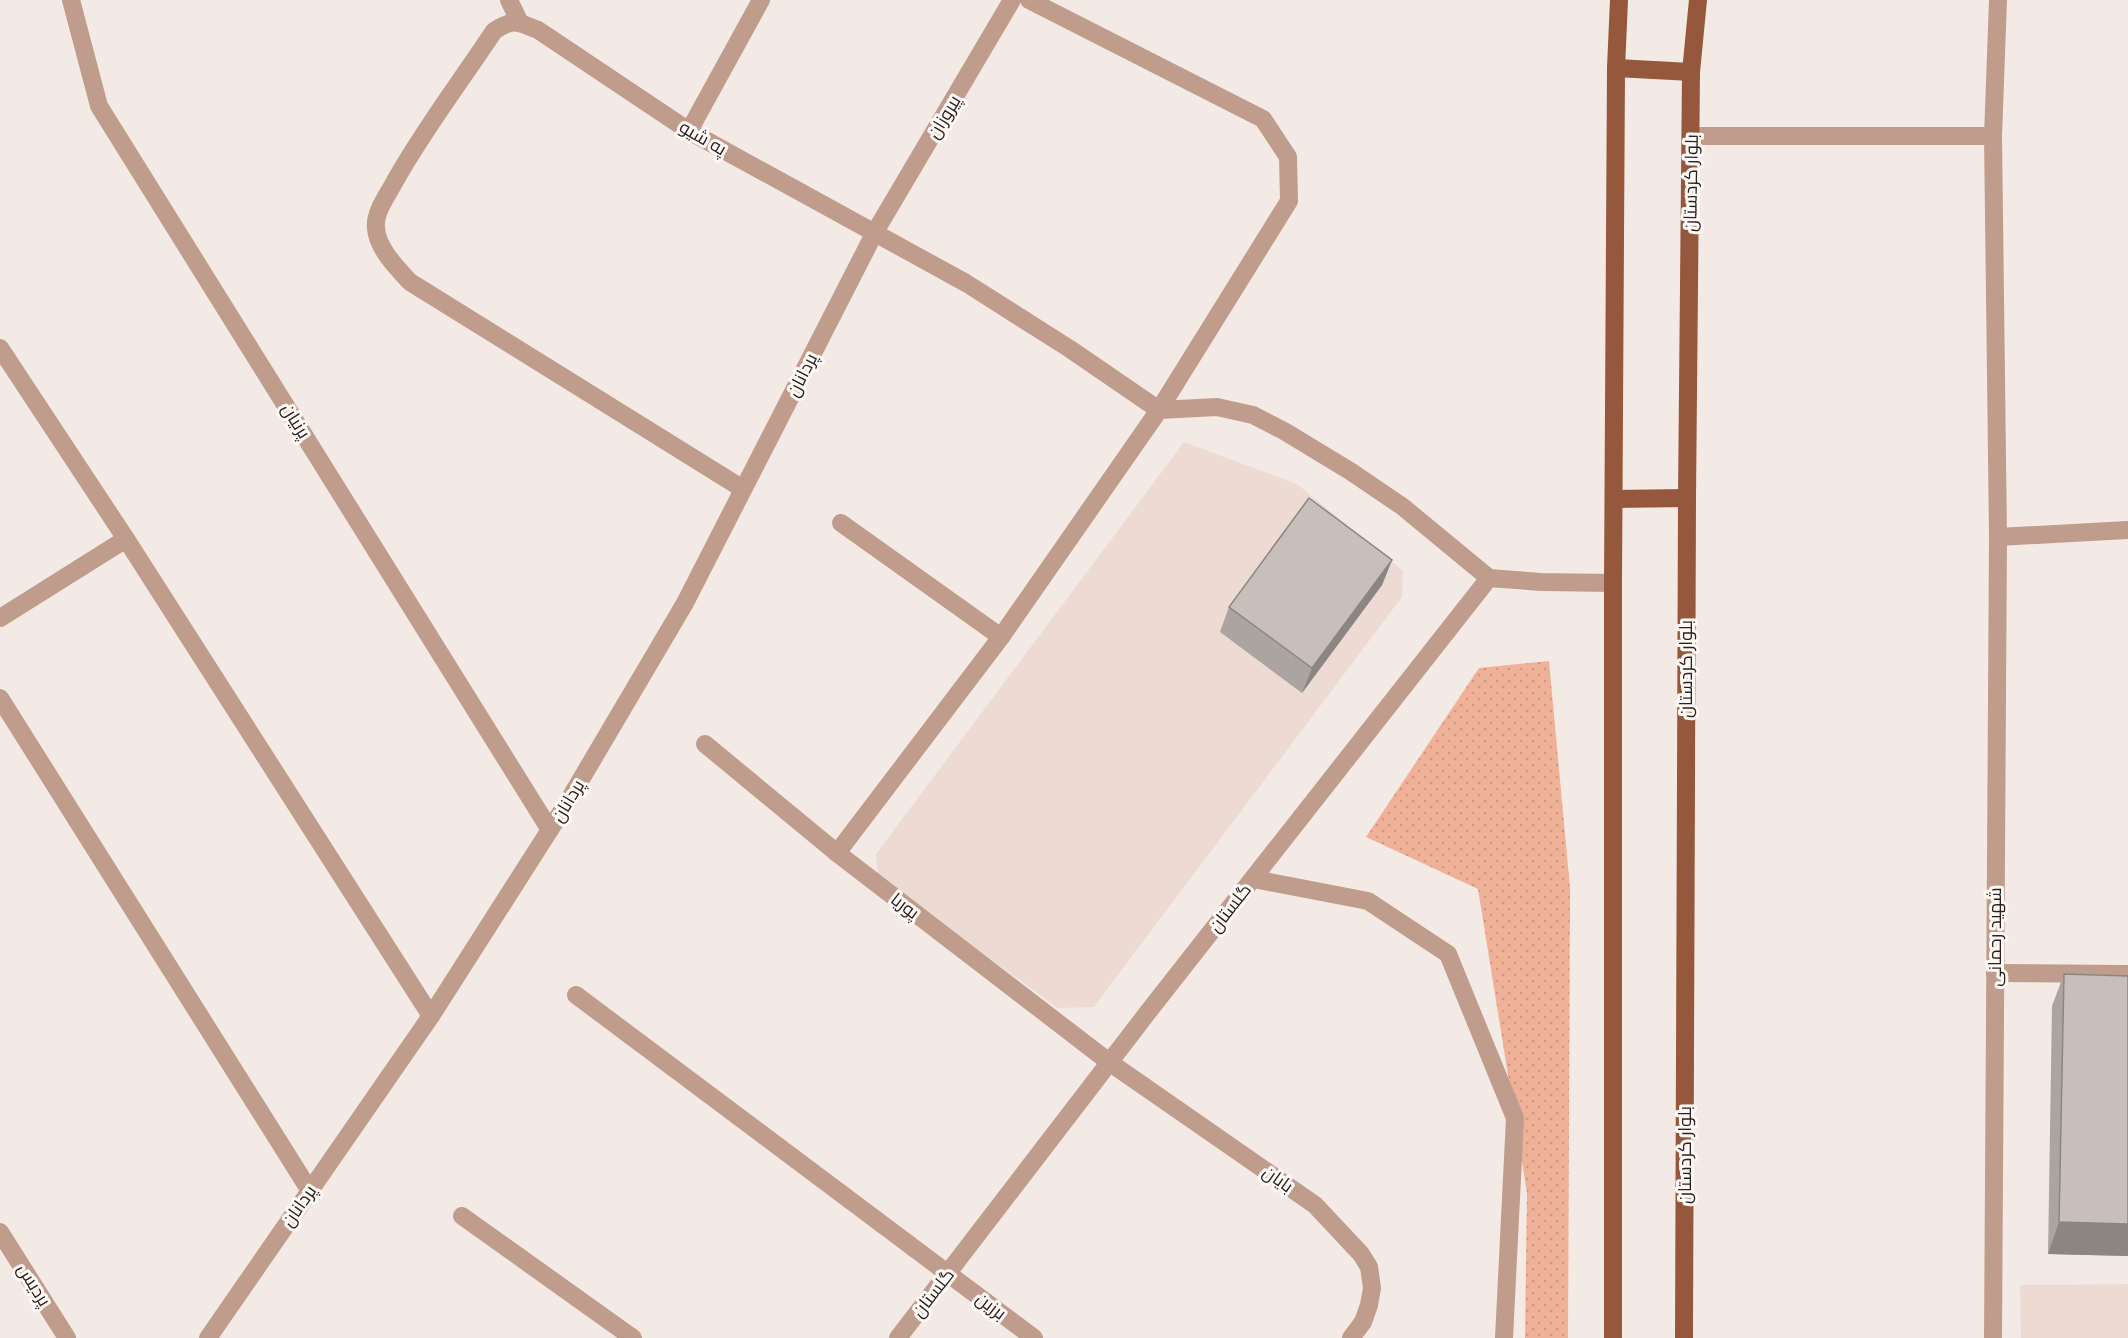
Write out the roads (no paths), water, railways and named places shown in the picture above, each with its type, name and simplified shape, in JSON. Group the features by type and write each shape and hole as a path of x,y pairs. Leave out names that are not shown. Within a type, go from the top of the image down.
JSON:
{"main road":[{"path":"1613,1338 1613,583 1616,68 1619,0"},
{"name":"بلوار کردستان","path":"1684,1338 1691,72 1698,0"},
{"path":"1616,68 1691,72"},
{"path":"1614,499 1687,498"}],"street":[{"name":"پرنیان","path":"71,0 99,106 550,830"},
{"path":"509,0 520,23 507,22 494,31 416,144 380,209 375,227 379,238 395,266 416,287 743,489"},
{"path":"689,131 761,0"},
{"name":"پیروزان","path":"875,232 1012,0"},
{"path":"837,853 1002,637 1159,410 1289,201 1288,157 1263,119 1029,0"},
{"name":"شهید رحمانی","path":"1993,1338 1998,537 1992,136 1998,0"},
{"name":"په شیو","path":"520,23 538,30 689,131 966,283 1070,349 1159,410"},
{"path":"1691,136 1992,136"},
{"name":"پردانان","path":"208,1338 431,1016 550,830 685,603 875,232"},
{"path":"0,348 126,539 431,1016"},
{"path":"1159,410 1217,407 1253,416 1284,431 1350,471 1403,507 1490,578 1541,582 1613,583"},
{"path":"842,524 1002,637"},
{"path":"1998,537 2128,530"},
{"path":"0,618 126,539"},
{"name":"گلستان","path":"898,1338 1109,1062 1490,578"},
{"path":"0,698 310,1191"},
{"name":"پوریا","path":"705,744 837,853 1109,1062"},
{"path":"1254,879 1368,901 1448,954 1515,1118 1504,1338"},
{"path":"1995,973 2128,974"},
{"name":"برزین","path":"576,995 1034,1338"},
{"name":"بایان","path":"1109,1062 1315,1205 1361,1254 1369,1267 1372,1288 1363,1322 1351,1338"},
{"path":"462,1216 633,1338"},
{"name":"پردیس","path":"0,1232 67,1338"}]}
